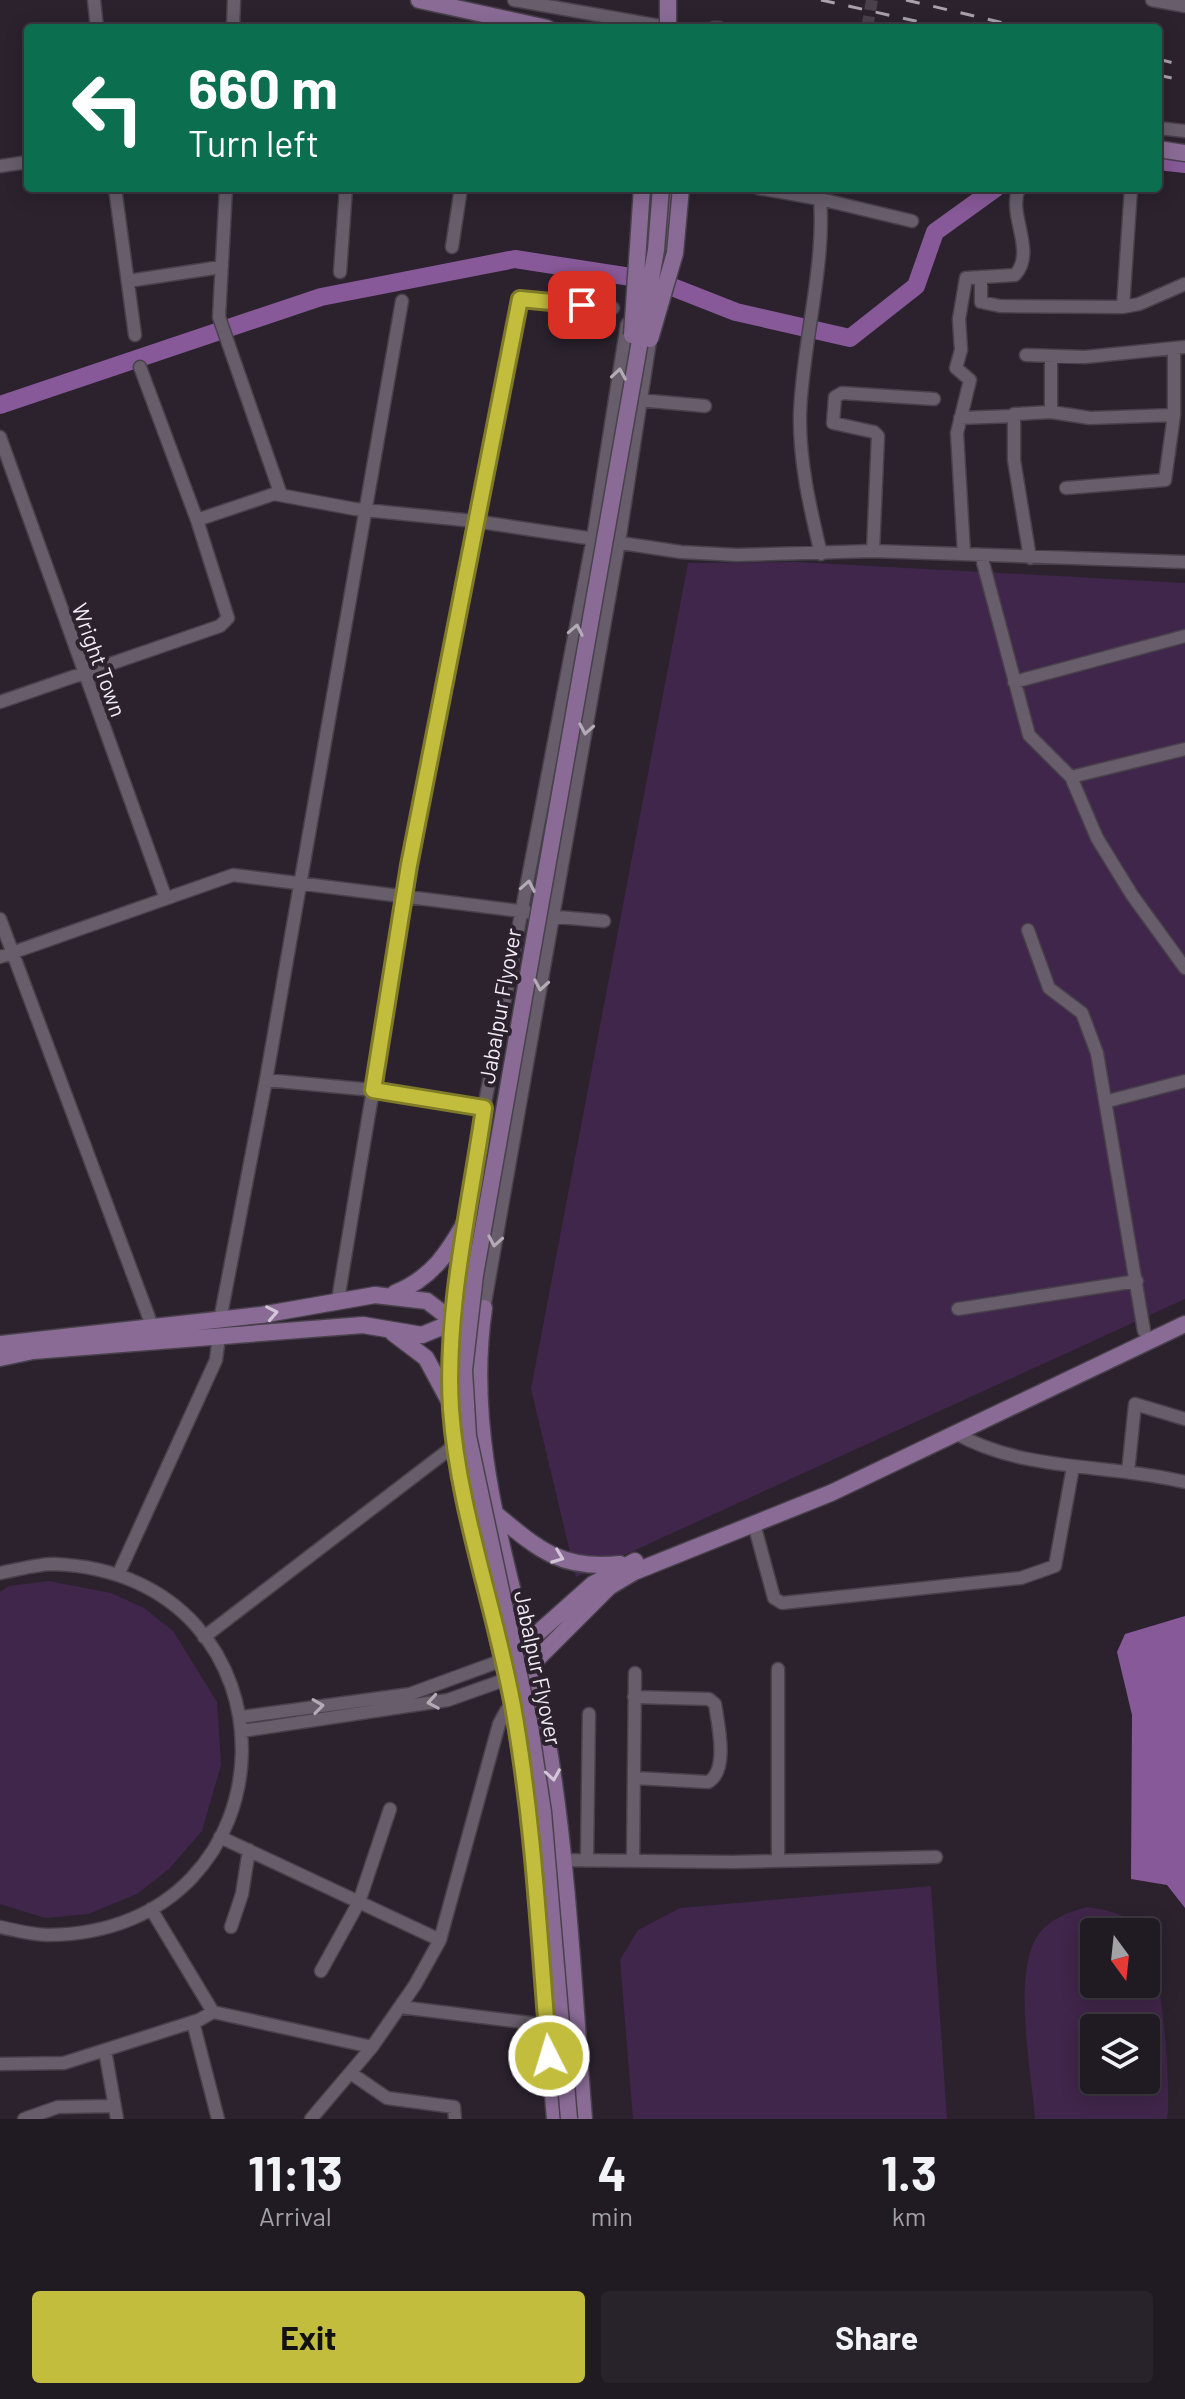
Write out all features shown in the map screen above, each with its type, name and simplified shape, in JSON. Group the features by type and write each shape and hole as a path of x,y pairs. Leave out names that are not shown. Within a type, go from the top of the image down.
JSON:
{"main road":[{"path":"419,0 529,24"},
{"path":"668,0 670,24"},
{"path":"1162,150 1185,153"},
{"path":"635,366 631,344 644,192"},
{"name":"Jabalpur Flyover","path":"569,2119 543,1812 530,1726 468,1436 464,1370 475,1275 656,250 661,192"},
{"path":"635,366 646,354 675,253 681,192"},
{"path":"389,1295 414,1285 434,1269 467,1219"},
{"path":"220,1328 360,1295 389,1295 427,1301 455,1321 478,1347"},
{"path":"0,1344 220,1328 363,1325 393,1333 422,1335 484,1308"},
{"path":"484,1308 478,1347 481,1443 539,1695 563,1859 584,2119"},
{"path":"503,1660 526,1644 593,1584 632,1562 837,1480 1185,1313"},
{"path":"455,1321 451,1408 455,1445 512,1703 536,1863 555,2119"},
{"path":"507,1679 532,1666 609,1587 672,1555 831,1493 1185,1324"},
{"path":"393,1333 426,1358 438,1376 451,1408"},
{"path":"0,1358 154,1334"},
{"path":"497,1515 533,1545 558,1560 595,1566 632,1562"}],"street":[{"path":"94,0 97,24"},
{"path":"233,24 234,0"},
{"path":"514,0 631,24"},
{"path":"1152,0 1185,6"},
{"path":"1162,120 1185,123"},
{"path":"1162,128 1185,131"},
{"path":"0,166 24,163"},
{"path":"116,192 135,335"},
{"path":"226,192 219,317 281,495"},
{"path":"340,272 346,192"},
{"path":"452,247 460,192"},
{"path":"455,1321 484,1108 524,912 593,538 635,272 644,192"},
{"path":"484,1308 619,542 661,276 671,192"},
{"path":"964,554 957,433 970,380 956,368 961,350 960,311 964,280 1015,275 1020,269 1022,233 1016,209 1018,192"},
{"path":"1123,307 1131,192"},
{"path":"821,554 810,507 800,415 812,320 820,193 912,221"},
{"path":"128,281 221,267"},
{"path":"981,277 981,302 987,305 1123,307 1139,304 1185,284"},
{"path":"338,1300 403,897 474,521 520,299 613,308"},
{"path":"118,1575 216,1360 402,301"},
{"path":"1026,355 1051,357 1179,348 1165,480 1066,488"},
{"path":"1051,357 1051,412"},
{"path":"0,702 220,626 228,618 197,520 140,367"},
{"path":"873,551 878,436 874,432 833,423 835,397 842,393 934,399"},
{"path":"639,400 705,406"},
{"path":"960,418 1013,416 1020,411 1090,418 1174,415"},
{"path":"1013,416 1020,512 1030,558"},
{"name":"Wright Town","path":"0,437 82,673 165,896"},
{"path":"197,520 274,494 365,510 474,521 681,552 821,554 873,551 1185,562"},
{"path":"981,555 1029,735 1071,777 1097,838 1132,895 1185,967"},
{"path":"1014,682 1185,636"},
{"path":"1071,777 1185,749"},
{"path":"6,955 165,896 233,875 604,921"},
{"path":"0,919 6,955 154,1334"},
{"path":"1028,930 1049,988 1082,1013 1089,1026 1108,1101 1144,1331"},
{"path":"266,1080 373,1090 484,1108"},
{"path":"1108,1101 1185,1081"},
{"path":"958,1309 1137,1281"},
{"path":"1128,1472 1135,1404 1185,1419"},
{"path":"955,1433 981,1447 1073,1467 1185,1482"},
{"path":"204,1637 455,1445"},
{"path":"754,1524 774,1598 782,1603 1021,1578 1055,1566 1073,1467"},
{"path":"0,1573 51,1564 105,1570 154,1590 196,1624 226,1669 241,1724 243,1768 233,1814 210,1856 178,1891 151,1909 138,1917 92,1932 44,1935 0,1927"},
{"path":"241,1724 410,1694 503,1660"},
{"path":"778,1669 778,1861"},
{"path":"633,1860 635,1673"},
{"path":"241,1724 448,1700 507,1679"},
{"path":"311,2119 372,2047 440,1940 499,1724 512,1703 539,1695"},
{"path":"634,1697 709,1699 715,1704 720,1763 718,1773 708,1782 635,1778"},
{"path":"587,1858 589,1714"},
{"path":"321,1971 359,1902 390,1809"},
{"path":"220,1837 440,1940"},
{"path":"231,1927 242,1894 249,1850"},
{"path":"536,1863 587,1858 778,1861 936,1857"},
{"path":"151,1909 213,2012"},
{"path":"400,2007 547,2025"},
{"path":"0,2064 64,2063 193,2022 213,2012 372,2047"},
{"path":"193,2022 218,2119"},
{"path":"24,2119 58,2107 115,2112 105,2050"},
{"path":"352,2074 387,2098 454,2107 455,2119"}],"shaded area":[{"path":"797,562 1185,583 1185,1299 576,1577 531,1389 688,563"},
{"path":"49,1581 111,1593 144,1608 173,1631 217,1702 221,1765 202,1831 169,1869 137,1894 88,1914 45,1918 0,1904 0,1592 9,1586"},
{"path":"1185,1616 1185,1908 1167,1885 1131,1879 1132,1715 1117,1652 1125,1634"},
{"path":"931,1886 947,2119 633,2119 620,1960 638,1930 680,1908"},
{"path":"1087,1907 1125,1918 1080,1918 1080,1998 1160,1998 1168,2082 1167,2119 1035,2119 1025,2019 1027,1966 1033,1945 1043,1929 1069,1913"}],"waterway":[{"path":"1162,161 1185,164"},
{"path":"0,405 321,297 515,259 657,281 736,312 850,338 916,286 935,232 990,192"}],"tunnel":[{"path":"868,24 872,0"}],"railway":[{"path":"821,0 929,24"},
{"path":"906,0 1008,24"},
{"path":"1162,60 1185,66"},
{"path":"1162,76 1185,81"}],"route":[{"path":"549,2056 530,1811 512,1703 455,1445 451,1408 459,1284 484,1108 373,1090 403,897 474,521 520,299 582,305"}]}
